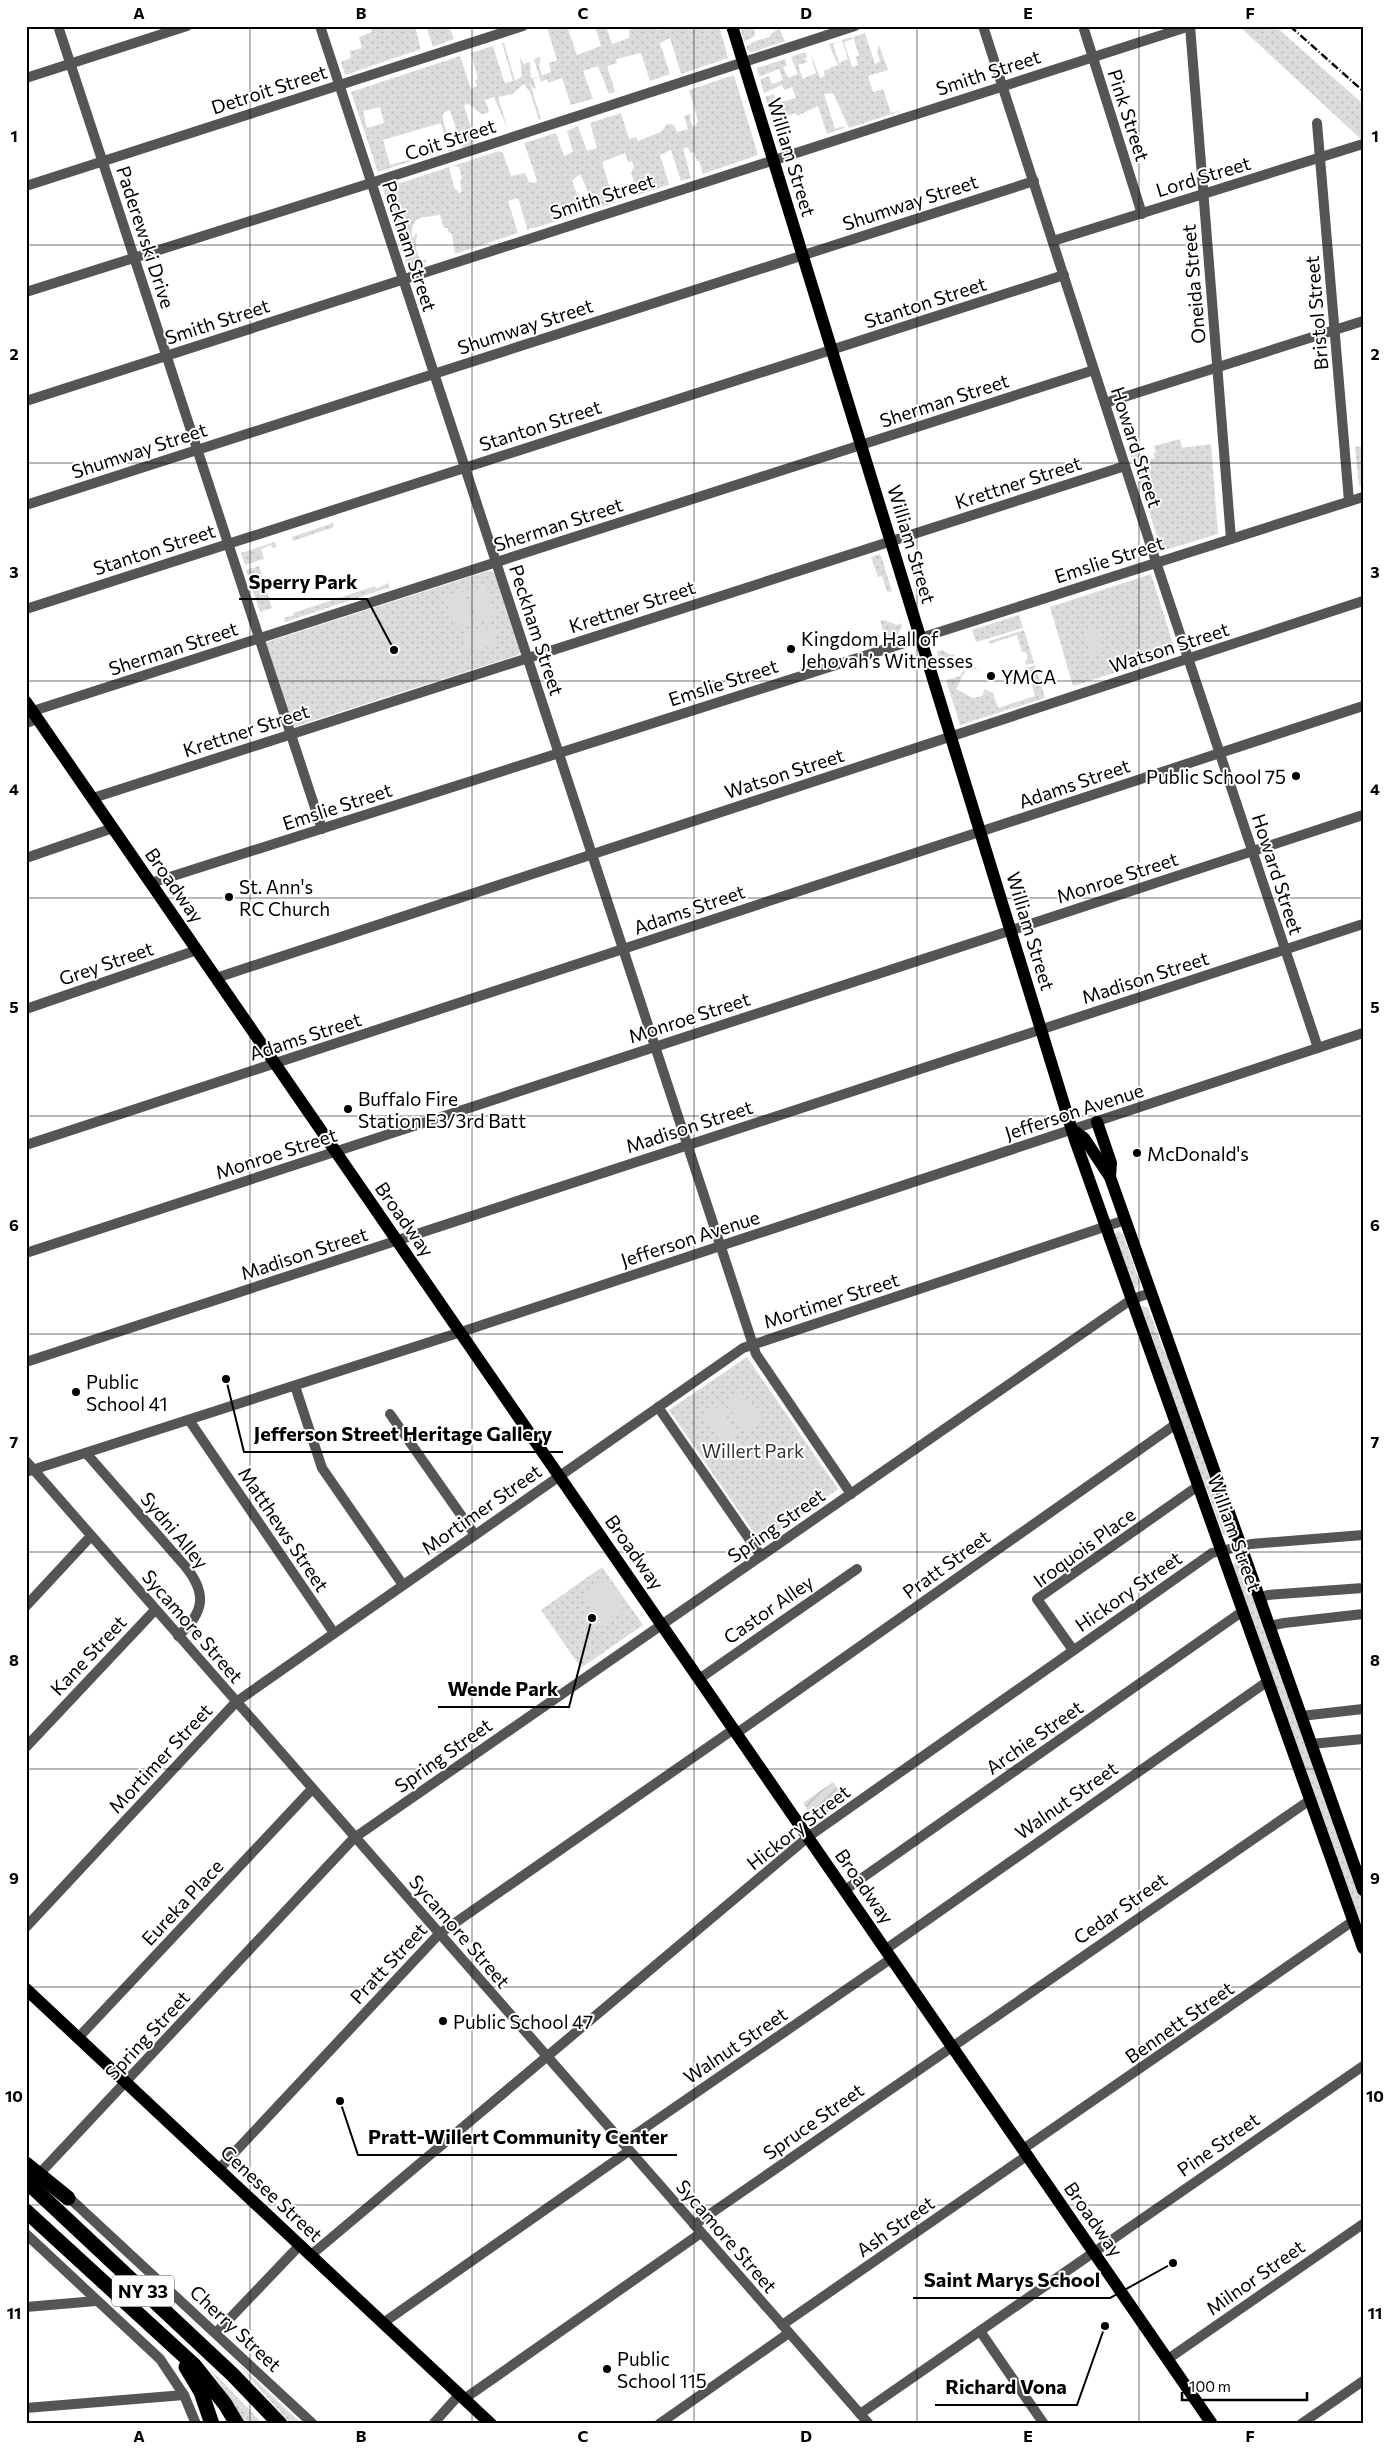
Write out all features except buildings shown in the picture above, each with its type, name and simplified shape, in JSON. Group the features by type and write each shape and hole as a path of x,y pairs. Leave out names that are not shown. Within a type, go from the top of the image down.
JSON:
{"highway":[{"path":"26,2164 68,2198"},
{"name":"NY 33","path":"26,2181 233,2375 280,2424"},
{"name":"NY 33","path":"26,2211 154,2330 189,2370 201,2392 212,2424"},
{"path":"154,2330 207,2380 237,2424"}],"main road":[{"name":"William Street","path":"732,26 1073,1130 1363,1948"},
{"name":"Broadway","path":"31,714 198,950 1212,2424"},
{"path":"1097,1122 1111,1163 1110,1177"},
{"name":"William Street","path":"1073,1130 1084,1138 1110,1177 1363,1890"},
{"name":"Genesee Street","path":"26,1990 491,2424"}],"street":[{"name":"Paderewski Drive","path":"58,26 322,829"},
{"path":"26,78 187,26"},
{"name":"Peckham Street","path":"320,26 722,1245 756,1354 851,1494"},
{"name":"Detroit Street","path":"26,186 523,26"},
{"name":"Coit Street","path":"26,292 372,183 855,26"},
{"name":"Howard Street","path":"983,26 1156,562 1318,1048"},
{"name":"Pink Street","path":"1083,26 1142,214"},
{"name":"Smith Street","path":"26,401 772,159 1190,26"},
{"name":"Oneida Street","path":"1190,26 1231,539"},
{"name":"Bristol Street","path":"1317,123 1349,501"},
{"name":"Lord Street","path":"1053,242 1363,144"},
{"name":"Shumway Street","path":"26,505 1034,181"},
{"name":"Stanton Street","path":"26,609 1064,275"},
{"path":"1104,403 1363,320"},
{"name":"Sherman Street","path":"31,714 259,638 1094,370"},
{"name":"Krettner Street","path":"92,798 1125,466"},
{"name":"Emslie Street","path":"151,883 1363,496"},
{"name":"Watson Street","path":"216,978 1363,601"},
{"name":"Adams Street","path":"26,1145 1363,706"},
{"name":"Monroe Street","path":"26,1253 337,1153 1363,815"},
{"path":"26,858 113,828"},
{"name":"Madison Street","path":"26,1362 1363,924"},
{"name":"Grey Street","path":"26,1009 198,950"},
{"name":"Jefferson Avenue","path":"30,1471 461,1332 1363,1033"},
{"name":"Mortimer Street","path":"26,1927 236,1702 743,1348 1125,1220"},
{"name":"Spring Street","path":"42,2171 354,1838 1132,1299 1151,1293"},
{"path":"295,1386 322,1468 402,1585"},
{"path":"658,1407 760,1556"},
{"path":"390,1414 475,1534"},
{"name":"Matthews Street","path":"189,1420 334,1633"},
{"name":"Pratt Street","path":"219,2169 439,1934 736,1731 1176,1424"},
{"name":"Sydni Alley","path":"86,1453 197,1582 200,1600 198,1611 193,1622 178,1636"},
{"name":"Sycamore Street","path":"26,1461 30,1471 91,1536 869,2424"},
{"name":"Iroquois Place","path":"1074,1650 1037,1600 1198,1486"},
{"name":"Hickory Street","path":"311,2255 808,1837 1212,1553 1240,1546 1363,1535"},
{"path":"26,1606 91,1536"},
{"name":"Castor Alley","path":"699,1679 857,1569"},
{"path":"1259,1598 1270,1594 1363,1588"},
{"name":"Kane Street","path":"26,1747 155,1610"},
{"name":"Archie Street","path":"845,1890 1243,1611"},
{"path":"1269,1626 1363,1614"},
{"name":"Walnut Street","path":"383,2323 889,1954 1268,1682"},
{"path":"1301,1716 1363,1708"},
{"path":"1311,1744 1363,1738"},
{"name":"Eureka Place","path":"78,2038 312,1789"},
{"name":"Cedar Street","path":"952,2046 1310,1800"},
{"name":"Bennett Street","path":"1026,2152 1353,1921"},
{"name":"Spruce Street","path":"694,2225 952,2046"},
{"name":"Pine Street","path":"860,2414 1363,2066"},
{"name":"Ash Street","path":"659,2424 1026,2152"},
{"name":"Cherry Street","path":"26,2156 68,2198 313,2424"},
{"name":"Milnor Street","path":"1168,2359 1363,2224"},
{"path":"432,2424 461,2397 701,2233"},
{"path":"26,2234 160,2359 184,2396 196,2424"},
{"path":"216,2333 300,2245"},
{"path":"26,2307 96,2301"},
{"path":"980,2331 1044,2424"},
{"path":"1301,2424 1363,2381"},
{"path":"26,2408 184,2396"}],"green space":[{"path":"370,26 415,26 421,49 345,75 341,62 351,58 350,51 362,48 359,37 372,32"},
{"path":"426,26 449,26 454,39 433,47"},
{"path":"567,26 577,55 601,46 595,26 606,26 612,44 629,38 630,26 655,26 657,30 666,26 719,26 728,58 681,74 670,38 660,43 670,74 650,81 641,53 616,59 617,63 607,66 615,91 609,94 598,66 583,71 593,99 571,105 562,78 548,83 547,79 541,82 534,59 541,57 539,66 542,75 551,72 549,63 557,60 547,28"},
{"path":"740,26 754,26 755,36 744,42"},
{"path":"1239,26 1275,26 1363,104 1363,141"},
{"path":"779,28 785,41 752,52 748,51 746,46 770,37"},
{"path":"865,33 875,64 880,61 877,52 879,45 888,70 868,76 873,92 883,89 891,113 906,109 849,128 833,93 824,94 835,129 844,126 845,128 827,134 818,106 797,116 796,113 781,117 783,127 775,128 765,97 774,94 778,103 796,98 792,87 784,90 782,85 764,93 760,79 769,76 772,84 783,80 779,69 759,77 757,68 785,59 787,66 783,67 788,78 798,74 791,57 805,52 807,57 804,59 808,62 798,65 803,79 816,73 810,51 820,78 825,76 824,71 827,69 829,71 829,68 838,65 829,44 841,41 833,44 839,63 848,59 842,40 852,37 853,39 844,42 852,67 858,65 856,57 859,55 853,37"},
{"path":"502,43 504,43 515,81 522,76 520,56 523,64 530,62 531,78 539,77 533,79 536,88 533,89 529,81 541,119 539,120 530,92 524,84 512,94 498,97 508,130 494,97 485,100 489,110 487,113 481,114 469,104 464,105 475,141 472,142 473,145 462,148 450,110 443,113 443,121 453,150 450,152 448,149 378,172 351,92 460,56 471,89 477,86 475,80 478,79 471,53 493,46 504,81 506,83 513,81","holes":["380,107 384,123 367,128 363,111","441,123 448,149 390,165 383,140"]},
{"path":"734,75 758,155 703,174 694,152 690,153 688,147 683,149 691,178 681,181 671,150 660,155 669,184 671,184 638,195 631,173 634,167 632,161 628,162 625,153 602,162 614,202 622,200 594,209 590,197 595,194 588,192 580,174 572,181 584,212 530,228 528,231 518,198 508,201 518,233 455,254 452,234 448,232 448,228 444,228 440,215 419,218 414,224 412,237 417,234 416,248 418,254 422,261 426,259 427,262 408,268 383,189 449,167 454,187 459,193 462,191 460,181 462,178 459,167 453,166 499,151 503,153 511,176 525,173 529,182 535,183 537,180 524,143 556,133 564,156 573,152 567,131 578,126 587,151 597,148 590,123 621,113 629,139 636,137 638,141 661,132 667,124 674,125 677,132 688,129 684,116 691,114 690,120 693,127 698,120 689,90"},
{"path":"1180,439 1182,448 1211,444 1218,534 1162,551 1130,453 1135,451 1136,454 1140,454 1143,462 1155,458 1153,454 1156,452 1154,446"},
{"path":"1363,446 1363,485 1359,486 1355,447"},
{"path":"333,523 334,527 293,541 292,537"},
{"path":"275,542 277,547 272,548 271,545 261,549 264,559 245,565 241,553"},
{"path":"879,554 892,591 887,592 882,576 878,577 871,557"},
{"path":"259,566 272,608 260,612 246,570"},
{"path":"488,571 495,575 520,652 518,655 293,727 266,643"},
{"path":"1151,574 1176,653 1073,686 1050,607"},
{"path":"388,583 390,587 285,622 284,618 294,615 293,613 375,586 376,589"},
{"path":"487,586 496,617 478,622 468,591"},
{"path":"464,592 473,624 455,629 445,598"},
{"path":"1019,615 1023,628 976,642 972,630"},
{"path":"884,620 897,625 901,623 902,627 898,634 886,638 880,621"},
{"path":"492,626 498,644 467,653 461,636"},
{"path":"1096,626 1104,650 1091,654 1083,630"},
{"path":"1024,630 1034,663 1026,665 1025,660 1028,659 1026,652 1022,652 1017,635 989,644 989,641"},
{"path":"942,650 951,655 955,654 950,664 943,670 937,652"},
{"path":"1035,665 1045,698 960,725 946,680 960,676 965,669 973,666 980,672 973,668 965,671 956,689 973,698 982,696 985,689 993,693 998,708 1035,696 1027,668"},
{"path":"1118,1231 1123,1234 1140,1283 1136,1288 1133,1288 1113,1235"},
{"path":"1141,1307 1148,1308 1164,1351 1171,1359 1231,1534 1228,1536 1223,1534 1206,1487 1199,1479"},
{"name":"Willert Park","path":"747,1357 838,1489 761,1543 669,1410"},
{"path":"741,1391 761,1419 745,1430 725,1402"},
{"path":"719,1406 739,1434 723,1445 703,1417"},
{"path":"1236,1562 1244,1564 1363,1900 1363,1940 1232,1565"},
{"path":"602,1567 643,1625 581,1668 541,1610"},
{"path":"607,1579 627,1610 603,1626 583,1594"},
{"path":"833,1782 846,1800 815,1821 803,1803"},
{"path":"234,2360 302,2424 291,2424"},
{"path":"210,2369 263,2424 245,2424"}],"railway":[{"path":"1290,26 1363,91"}],"place":[{"name":"Kingdom Hall of Jehovah’s Witnesses","path":"791,649"},
{"name":"Sperry Park","path":"394,650"},
{"name":"YMCA","path":"991,676"},
{"name":"Public School 75","path":"1296,776"},
{"name":"St. Ann's RC Church","path":"229,897"},
{"name":"Buffalo Fire Station E3/3rd Batt","path":"348,1109"},
{"name":"McDonald's","path":"1137,1153"},
{"name":"Jefferson Street Heritage Gallery","path":"226,1379"},
{"name":"Public School 41","path":"76,1392"},
{"name":"Wende Park","path":"592,1618"},
{"name":"Public School 47","path":"443,2021"},
{"name":"Pratt-Willert Community Center","path":"340,2101"},
{"name":"Saint Marys School","path":"1173,2263"},
{"name":"Richard Vona","path":"1105,2326"},
{"name":"Public School 115","path":"607,2369"}]}
